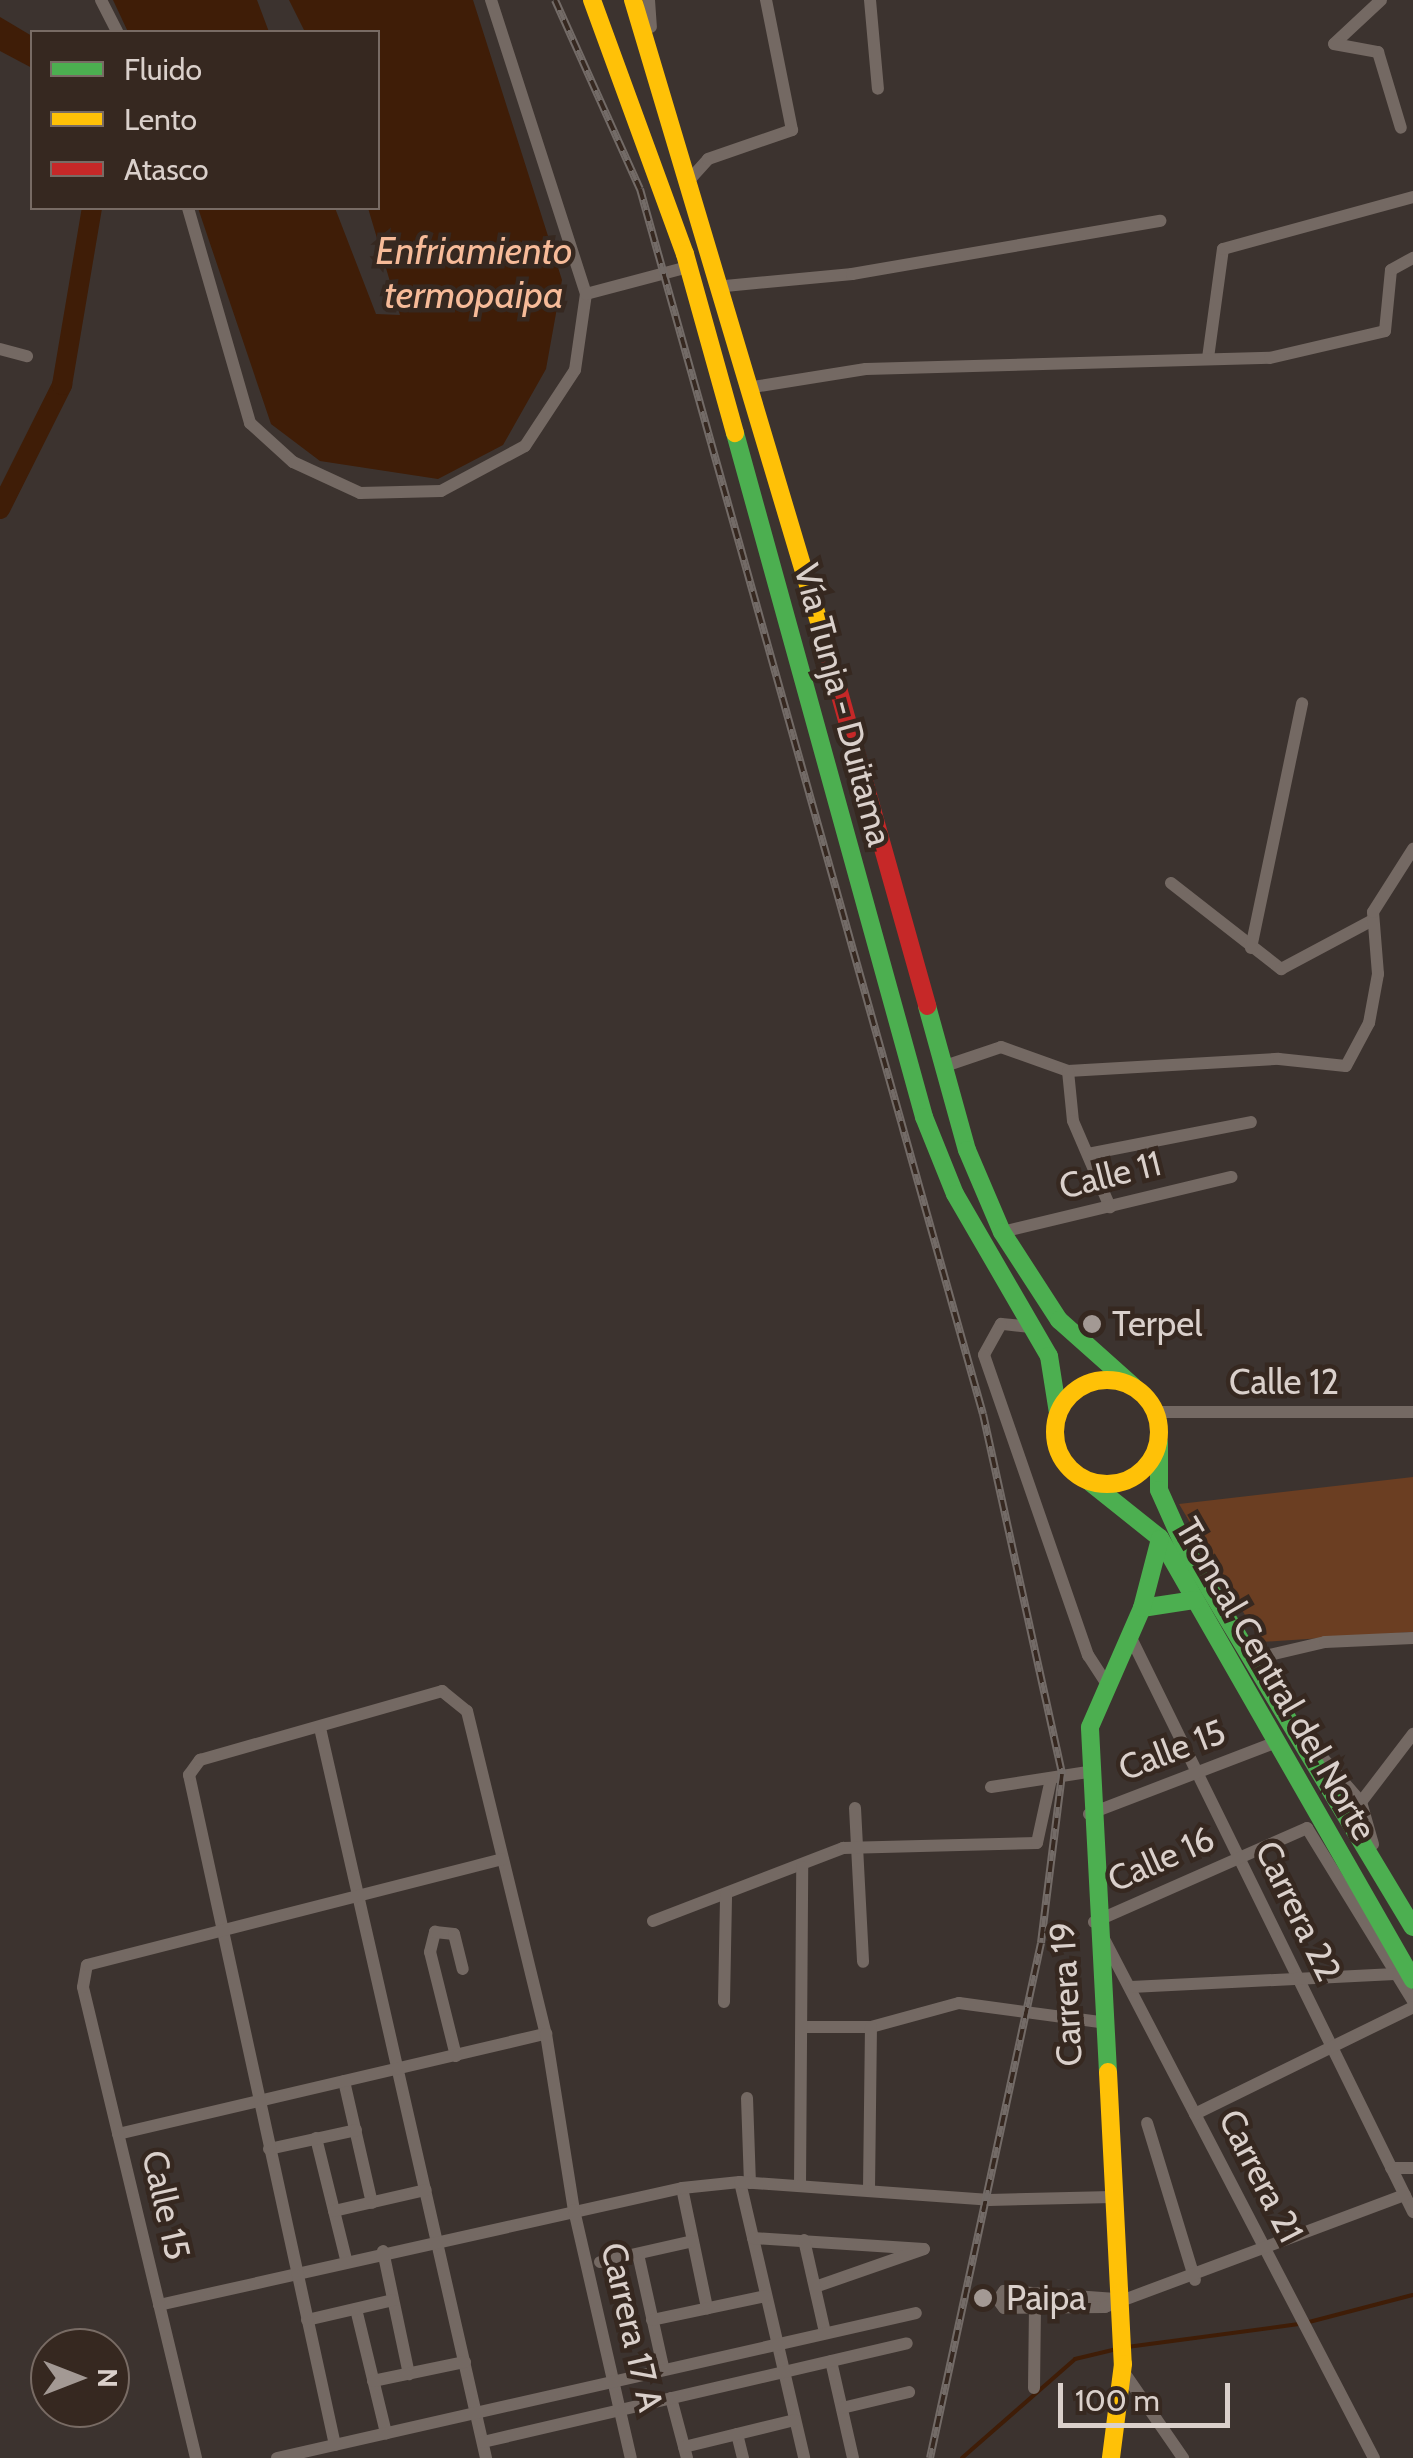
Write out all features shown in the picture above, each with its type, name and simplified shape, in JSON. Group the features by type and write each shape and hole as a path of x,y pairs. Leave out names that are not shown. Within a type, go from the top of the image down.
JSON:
{"main road":[{"name":"Vía Tunja - Duitama","path":"592,0 688,267 924,1117 954,1194 1055,1373 1058,1414"},
{"name":"Vía Tunja - Duitama","path":"633,0 654,51 725,286 945,1066 1002,1232 1072,1338 1132,1386"},
{"path":"1089,1382 1132,1386 1156,1412 1158,1444 1134,1478 1091,1483 1056,1448 1058,1414 1089,1382"},
{"name":"Troncal Central del Norte","path":"1158,1444 1166,1510 1413,1927"},
{"name":"Troncal Central del Norte","path":"1091,1483 1160,1538 1404,1977"},
{"name":"Carrera 19","path":"1111,2458 1123,2368 1088,1772 1105,1681 1142,1608 1160,1538"},
{"path":"1142,1608 1195,1600"}],"street":[{"path":"101,0 116,30"},
{"path":"189,210 250,423 293,462 360,493 441,491 525,446 575,370 586,294 491,0"},
{"path":"649,0 654,51"},
{"path":"692,177 708,159 792,130 766,0"},
{"path":"870,0 878,89"},
{"path":"1381,0 1334,44 1378,52 1401,128"},
{"path":"1208,358 1223,249 1413,197"},
{"path":"725,286 852,274 1160,220"},
{"path":"753,386 866,369 1270,358 1385,331 1391,270 1413,258"},
{"path":"586,294 688,267"},
{"path":"0,349 28,356"},
{"path":"1251,948 1302,703"},
{"path":"1171,883 1251,948 1287,968 1371,921 1413,848"},
{"path":"945,1066 1001,1047 1068,1071 1279,1059 1346,1066 1370,1023 1378,974 1371,921"},
{"path":"1068,1071 1088,1154 1110,1206"},
{"path":"1088,1154 1251,1122"},
{"name":"Calle 11","path":"1002,1232 1232,1177"},
{"path":"1031,1328 1001,1324 984,1355 1105,1681"},
{"name":"Calle 12","path":"1156,1412 1413,1412"},
{"name":"Carrera 22","path":"1130,1636 1413,2212"},
{"path":"1252,1659 1325,1642 1413,1638"},
{"name":"Carrera 17 A","path":"320,1728 442,1691 459,1698 546,2034 574,2210 631,2458"},
{"path":"335,2445 222,1931 192,1765 320,1728 356,1903 398,2069 486,2458"},
{"path":"1294,1729 1361,1802 1374,1862"},
{"path":"1361,1802 1413,1734"},
{"name":"Calle 15","path":"1089,1814 1276,1742"},
{"path":"991,1787 1088,1772"},
{"path":"653,1921 860,1846 1037,1843 1050,1780"},
{"path":"855,1808 860,1846 863,1962"},
{"name":"Calle 16","path":"1094,1922 1307,1828 1404,1977"},
{"path":"222,1931 356,1903 503,1859"},
{"path":"800,2186 805,2028 802,1867"},
{"path":"724,2002 726,1894"},
{"name":"Carrera 21","path":"1094,1922 1374,2458"},
{"name":"Calle 15","path":"196,2458 83,1987 87,1965 222,1931"},
{"path":"456,2056 430,1952 435,1932 454,1934 463,1968"},
{"path":"1131,1988 1404,1977 1413,2004 1195,2114"},
{"path":"805,2028 871,2027 959,2002 1100,2022"},
{"path":"868,2189 871,2027"},
{"path":"118,2134 546,2034"},
{"path":"344,2082 372,2202"},
{"path":"747,2098 745,2182 753,2238 804,2458"},
{"path":"1147,2123 1195,2280"},
{"path":"269,2149 356,2130"},
{"path":"316,2138 346,2259"},
{"path":"1391,2168 1413,2168"},
{"path":"159,2305 296,2270 682,2188 745,2182 1112,2198"},
{"path":"682,2188 707,2308"},
{"path":"334,2212 426,2190"},
{"path":"1116,2299 1036,2291 998,2300 1004,2308 1035,2308 1116,2299 1195,2280 1404,2195"},
{"path":"753,2238 924,2249 815,2287"},
{"path":"804,2240 824,2328"},
{"path":"600,2262 693,2242"},
{"path":"383,2251 408,2374"},
{"path":"638,2254 663,2367"},
{"path":"1034,2388 1036,2291"},
{"path":"652,2320 766,2296"},
{"path":"308,2320 393,2300"},
{"path":"356,2309 386,2433"},
{"path":"277,2458 824,2328 916,2314"},
{"path":"482,2442 907,2343"},
{"path":"832,2361 853,2458"},
{"path":"373,2381 465,2362"},
{"path":"1123,2368 1182,2458"},
{"path":"842,2408 909,2392"},
{"path":"672,2398 685,2452 795,2420"},
{"path":"737,2434 743,2458"}],"shaded area":[{"path":"1413,1477 1413,1632 1261,1642 1179,1504"}],"water":[{"path":"113,0 257,0 268,30 127,30"},
{"name":"Enfriamiento termopaipa","path":"289,0 473,0 562,280 546,369 503,445 438,479 320,461 271,424 199,210 336,210 376,314 400,315 369,210 380,210 380,30 304,30"},
{"path":"0,17 30,35 30,67 0,51"}],"waterway":[{"path":"0,509 62,385 92,210"},
{"path":"1309,2322 1413,2295"},
{"path":"1127,2347 1300,2324"},
{"path":"962,2458 1075,2359 1117,2349"}],"railway":[{"path":"555,0 640,189 983,1414 1062,1774 1041,1943 930,2458"}],"traffic: fast":[{"path":"735,433 924,1117 955,1194 1049,1356 1058,1413"},
{"path":"927,1006 967,1150 1002,1232 1059,1320 1133,1386"},
{"path":"1159,1443 1159,1490 1185,1548 1413,1927"},
{"path":"1091,1483 1160,1538 1413,1980"},
{"path":"1108,2072 1090,1727 1142,1608 1160,1539"},
{"path":"1142,1608 1195,1600"}],"traffic: slow":[{"path":"592,0 685,254 735,433"},
{"path":"633,0 825,642"},
{"path":"1107,1380 1127,1384 1144,1395 1155,1412 1159,1432 1155,1452 1144,1469 1127,1480 1107,1484 1087,1480 1070,1469 1059,1452 1055,1432 1059,1412 1070,1395 1087,1384 1107,1380"},
{"path":"1108,2072 1123,2364 1111,2458"}],"traffic: jam":[{"path":"825,642 927,1006"}],"place":[{"name":"Terpel","path":"1092,1324"},
{"name":"Paipa","path":"983,2298"}]}
